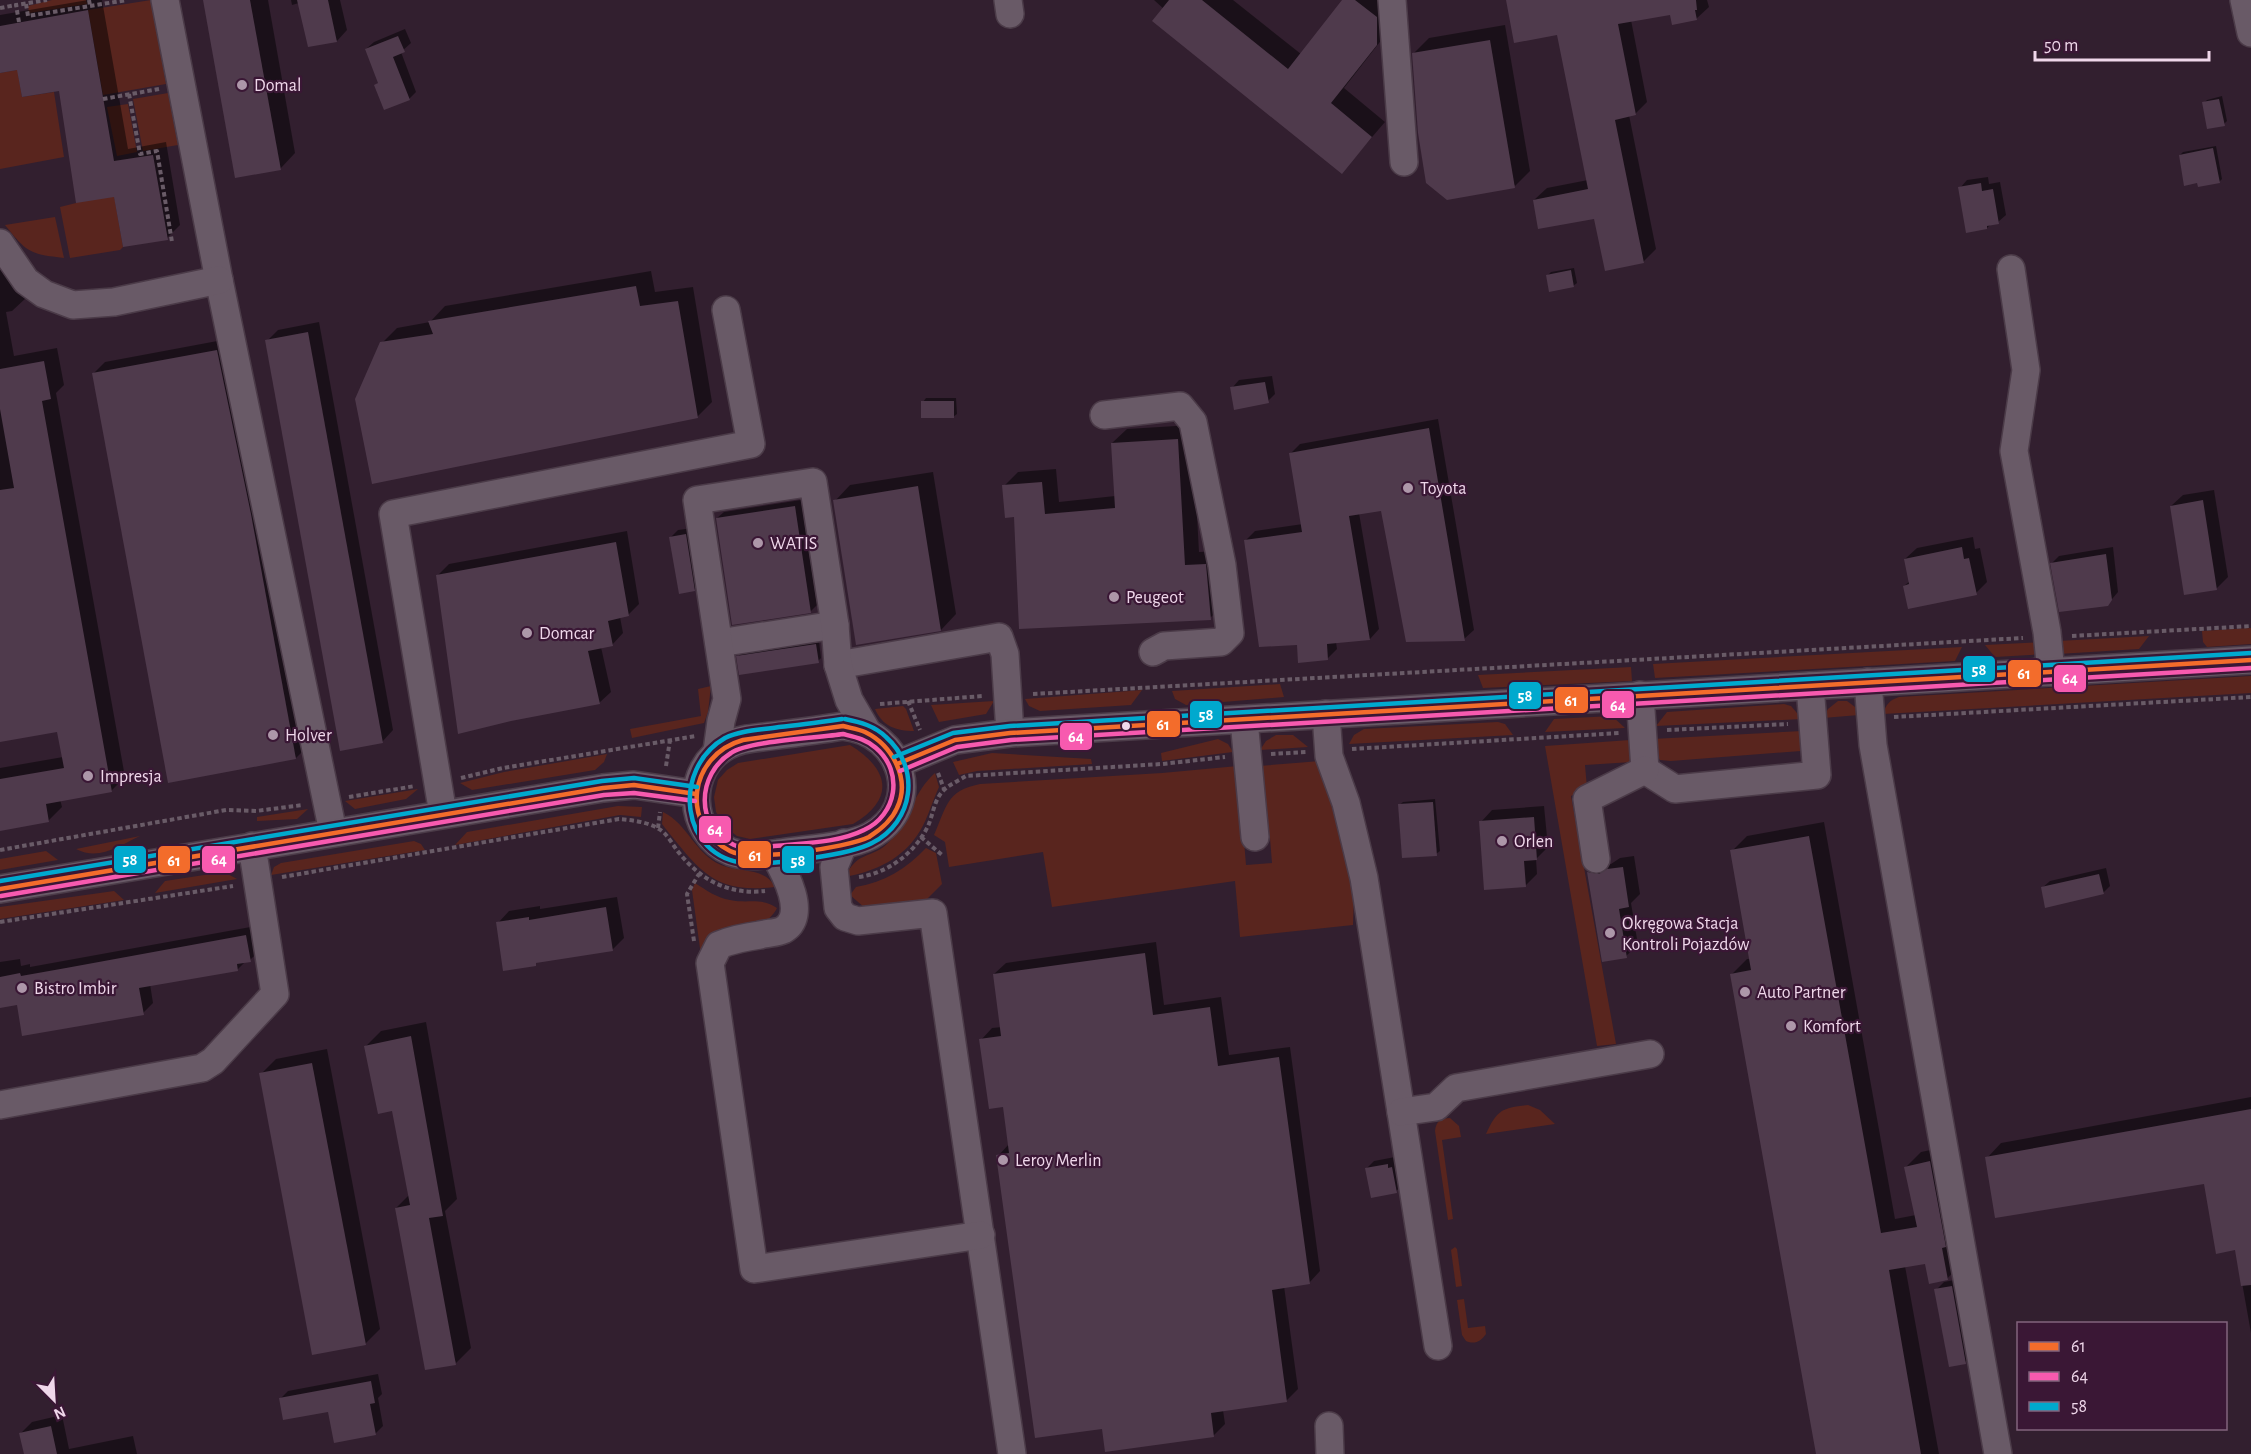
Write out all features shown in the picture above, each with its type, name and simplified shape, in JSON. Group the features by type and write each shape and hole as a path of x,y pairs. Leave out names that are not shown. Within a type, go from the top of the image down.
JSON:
{"street":[{"path":"165,0 219,280 333,832"},
{"path":"1392,0 1404,162"},
{"path":"2244,0 2251,33"},
{"path":"0,243 26,281 44,294 73,305 114,302 219,280"},
{"path":"2011,269 2026,370 2014,452 2047,632 2051,672"},
{"path":"443,814 393,514 751,444 726,310"},
{"path":"1104,415 1180,406 1193,422 1222,564 1230,633 1221,642 1164,646 1153,652"},
{"path":"717,752 721,721 727,699 697,500 813,482 835,626 838,665 849,699 867,731"},
{"path":"719,643 835,626"},
{"path":"838,665 999,637 1005,654 1010,734"},
{"path":"897,764 956,740 1010,734 2251,660"},
{"path":"1868,682 1877,769 1998,1454"},
{"path":"1645,770 1675,789 1817,775 1810,686"},
{"path":"1640,696 1645,770"},
{"path":"1326,714 1329,750 1346,803 1364,878 1438,1346"},
{"path":"1244,720 1255,837"},
{"path":"832,728 855,728 867,731 886,745 897,764 901,779 901,793 891,818 870,836 858,842 758,856 730,851 708,834 696,808 696,794 702,771 717,752 739,741 832,728"},
{"path":"1596,859 1587,799 1645,770"},
{"path":"0,889 333,832 634,785 696,794"},
{"path":"844,843 834,867 838,908 845,917 858,921 933,913 1012,1454"},
{"path":"0,1105 202,1068 213,1061 274,994 252,846"},
{"path":"774,854 785,872 790,887 795,913 790,924 782,931 733,939 719,945 710,963 754,1269 981,1235"},
{"path":"1401,1112 1436,1107 1456,1088 1650,1054"},
{"path":"1329,1426 1330,1454"}],"path":[{"path":"0,8 48,0"},
{"path":"89,0 90,6"},
{"path":"26,4 28,16 127,0"},
{"path":"16,5 19,22"},
{"path":"103,99 156,90"},
{"path":"129,94 140,154 157,151 172,242"},
{"path":"1871,719 2251,697"},
{"path":"835,881 868,876 890,867 913,849 928,826 938,797 944,789 966,776 1162,764 1247,755 1813,722"},
{"path":"0,922 619,819 631,820 661,830 699,874 719,886 735,891 762,892 790,887"},
{"path":"921,837 942,855"},
{"path":"687,894 699,874"}],"shaded area":[{"path":"52,0 86,0 87,4 29,13 28,6"},
{"path":"151,0 166,84 103,95 88,10"},
{"path":"22,69 18,74 22,97 54,92 64,157 0,169 0,73"},
{"path":"168,93 178,145 143,151 133,99"},
{"path":"128,104 137,152 117,156 107,107"},
{"path":"112,184 123,247 120,250 70,258 60,207 76,203"},
{"path":"55,217 64,258 36,253 24,247 5,225"},
{"path":"2251,628 2251,644 2207,647 2203,642 2202,631"},
{"path":"2149,636 2139,649 2058,654 2058,641"},
{"path":"2045,642 2045,654 1995,657 1985,645"},
{"path":"1962,647 1955,661 1655,678 1653,664"},
{"path":"1631,667 1632,681 1483,688 1478,675"},
{"path":"2251,676 2251,693 1883,714 1889,703 1899,697"},
{"path":"1280,684 1284,697 1186,705 1175,699 1172,691"},
{"path":"711,686 708,712 704,723 632,738 630,729 701,716 698,689"},
{"path":"1142,690 1131,705 1040,711 1029,706 1025,699"},
{"path":"994,701 986,714 939,722 931,705"},
{"path":"1838,701 1847,701 1855,707 1859,715 1823,718 1828,709"},
{"path":"1784,704 1791,706 1802,719 1656,726 1667,712"},
{"path":"903,706 914,731 890,726 882,720 875,709"},
{"path":"1612,716 1625,728 1545,732 1554,719"},
{"path":"1498,722 1505,724 1513,735 1349,744 1354,735 1364,729"},
{"path":"1802,731 1801,751 1671,761 1660,760 1652,739"},
{"path":"1276,735 1293,735 1308,747 1260,750 1266,741"},
{"path":"1218,739 1228,744 1233,752 1162,761 1161,753"},
{"path":"1630,740 1632,762 1585,765 1587,788 1571,796 1616,1044 1597,1046 1545,746"},
{"path":"850,745 873,764 882,784 881,794 876,804 853,824 750,839 737,836 725,827 716,812 714,797 718,780 738,763"},
{"path":"992,753 1091,759 1092,764 977,771 959,775 953,762"},
{"path":"607,754 604,762 595,770 472,790 460,783 504,772"},
{"path":"1320,761 1354,892 1353,925 1240,937 1235,881 1052,907 1043,852 949,867 945,842 934,835 949,801 960,791 980,784 1238,766 1246,865 1272,863 1270,838 1264,839 1259,766"},
{"path":"935,773 939,787 925,821 913,841 888,862 845,877 855,863 882,848 895,835 921,789"},
{"path":"418,789 406,799 355,809 345,801"},
{"path":"618,806 642,807 641,817 620,815 455,845 467,832"},
{"path":"308,809 297,819 257,821 257,817"},
{"path":"663,812 672,817 712,860 728,867 759,873 771,881 775,887 737,887 710,876 688,856 662,824"},
{"path":"140,836 117,848 101,853 76,849"},
{"path":"414,841 421,844 425,850 271,875 274,867 281,863"},
{"path":"926,848 936,853 942,884 927,899 915,903 865,908 850,895 856,887 894,874"},
{"path":"46,851 58,860 0,870 0,859"},
{"path":"224,872 237,879 155,893 165,881"},
{"path":"695,883 725,899 766,903 777,908 764,923 732,946 702,963 692,890"},
{"path":"114,891 124,900 0,919 0,907"},
{"path":"1528,1105 1540,1110 1555,1124 1486,1134 1494,1119 1502,1111"},
{"path":"1450,1118 1459,1126 1461,1137 1442,1140 1453,1219 1448,1220 1435,1131 1440,1121"},
{"path":"1455,1247 1462,1286 1456,1287 1451,1250"},
{"path":"1464,1299 1468,1328 1485,1326 1486,1334 1475,1342 1466,1341 1462,1335 1457,1300"}],"building":[{"name":"Domal","path":"203,0 250,0 281,170 235,178"},
{"path":"297,0 328,0 337,42 308,47"},
{"path":"1169,0 1202,0 1288,69 1342,0 1355,0 1377,17 1377,45 1331,103 1372,137 1342,174 1152,21"},
{"path":"1506,0 1696,0 1697,20 1672,25 1670,15 1618,24 1636,115 1615,120 1644,263 1605,271 1594,219 1538,229 1533,200 1588,189 1557,35 1514,43"},
{"path":"88,10 114,161 153,155 168,240 123,247 114,197 76,203 59,91 22,97 17,70 0,73 0,26"},
{"path":"398,36 405,52 393,57 410,100 384,110 374,85 378,83 365,49"},
{"path":"1490,40 1515,188 1447,200 1426,183 1418,133 1412,53"},
{"path":"2219,99 2225,126 2207,129 2202,102"},
{"path":"2213,148 2220,183 2198,187 2197,183 2184,186 2179,155"},
{"path":"1981,183 1982,191 1993,189 1999,224 1966,233 1958,187"},
{"path":"1571,270 1574,287 1549,292 1546,275"},
{"path":"636,286 640,306 678,301 698,418 372,484 355,399 380,342 433,334 428,321"},
{"path":"308,332 383,743 340,751 265,340"},
{"path":"217,350 251,514 296,759 168,783 92,373"},
{"path":"44,361 51,399 42,401 112,792 46,804 49,822 0,831 0,779 64,768 57,732 0,742 0,490 14,488 0,409 0,369"},
{"path":"1265,382 1269,403 1234,410 1230,387"},
{"path":"921,401 954,401 954,418 921,418"},
{"path":"1429,428 1465,641 1406,642 1381,511 1349,516 1370,640 1327,644 1328,660 1298,663 1297,645 1259,647 1244,540 1302,532 1289,453"},
{"path":"1178,439 1185,565 1206,564 1211,620 1019,629 1014,517 1005,518 1002,485 1042,482 1045,514 1115,508 1111,443"},
{"path":"918,486 941,631 856,645 833,500"},
{"path":"2203,500 2217,590 2184,595 2170,506"},
{"path":"795,506 811,613 732,625 716,518"},
{"path":"686,534 695,591 679,594 669,537"},
{"name":"Domcar","path":"616,542 629,616 608,621 613,646 588,651 600,704 458,734 436,575"},
{"path":"1962,547 1964,559 1969,558 1977,595 1908,609 1903,586 1909,584 1904,559"},
{"path":"2106,554 2112,600 2108,606 2059,612 2050,563"},
{"path":"816,644 819,663 739,675 736,656"},
{"path":"1433,802 1437,856 1402,858 1398,804"},
{"path":"1534,817 1537,860 1524,861 1526,887 1484,890 1479,821"},
{"path":"1809,836 1881,1233 1917,1227 1904,1167 1930,1161 1946,1247 1942,1248 1948,1280 1929,1284 1925,1264 1889,1270 1921,1454 1816,1454 1730,974 1751,970 1730,850"},
{"name":"Okręgowa Stacja Kontroli Pojazdów","path":"1623,867 1629,907 1619,909 1627,958 1602,962 1587,872 1599,874 1607,869"},
{"path":"2099,874 2104,894 2045,908 2041,887"},
{"path":"606,907 613,951 536,963 536,966 503,971 496,922 529,917 529,920"},
{"path":"246,935 251,962 237,964 238,971 139,988 144,1015 22,1036 17,1005 0,1008 0,977 20,973 21,976"},
{"path":"1145,953 1153,1015 1210,1007 1218,1066 1279,1057 1310,1284 1272,1290 1287,1402 1211,1413 1214,1437 1105,1452 1102,1429 1035,1438 996,1155 1009,1153 1003,1107 989,1109 979,1039 1001,1036 993,974"},
{"path":"411,1036 443,1216 429,1218 456,1365 425,1370 395,1208 410,1205 392,1111 378,1114 364,1046"},
{"path":"312,1063 366,1345 312,1355 259,1073"},
{"path":"2251,1109 2251,1285 2241,1286 2235,1250 2216,1254 2204,1184 1995,1218 1985,1157"},
{"path":"1388,1164 1388,1168 1392,1167 1397,1193 1371,1198 1365,1168"},
{"path":"1952,1286 1966,1364 1949,1367 1934,1289"},
{"path":"371,1381 375,1403 370,1404 376,1435 334,1443 328,1412 283,1420 279,1398"},
{"path":"51,1426 57,1454 24,1454 19,1433"}],"transit line":[{"name":"58","path":"894,757 953,733 1010,726 2251,653"},
{"name":"61","path":"897,764 955,740 1010,733 2251,660"},
{"name":"64","path":"900,771 957,747 1011,740 2251,668"},
{"name":"58","path":"842,719 738,733 725,738 708,752 696,770 691,790 690,810 696,829 707,846 724,857 746,863 774,862 847,851 872,843 886,834 897,822 908,794 908,779 904,764 897,750 882,733 867,725 845,719"},
{"name":"61","path":"843,726 862,731 875,738 891,754 896,764 902,786 901,797 889,821 869,837 858,841 799,852 741,854 730,851 714,839 703,825 697,808 697,791 702,775 711,760 725,748 743,740 843,726"},
{"name":"64","path":"843,734 872,745 885,758 891,769 893,792 890,804 875,823 843,838 754,848 734,845 721,837 712,826 707,814 706,787 720,762 731,753 767,743 843,734"},
{"name":"58","path":"0,881 602,781 634,778 697,787"},
{"name":"61","path":"0,889 603,788 634,785 696,794"},
{"name":"64","path":"1,896 604,795 634,793 695,801"}],"place":[{"name":"Domal","path":"242,85"},
{"name":"Toyota","path":"1408,488"},
{"name":"WATIS","path":"758,543"},
{"name":"Peugeot","path":"1114,597"},
{"name":"Domcar","path":"527,633"},
{"name":"Holver","path":"273,735"},
{"name":"Impresja","path":"88,776"},
{"name":"Orlen","path":"1502,841"},
{"name":"Okręgowa Stacja Kontroli Pojazdów","path":"1610,933"},
{"name":"Bistro Imbir","path":"22,988"},
{"name":"Auto Partner","path":"1745,992"},
{"name":"Komfort","path":"1791,1026"},
{"name":"Leroy Merlin","path":"1003,1160"}]}
